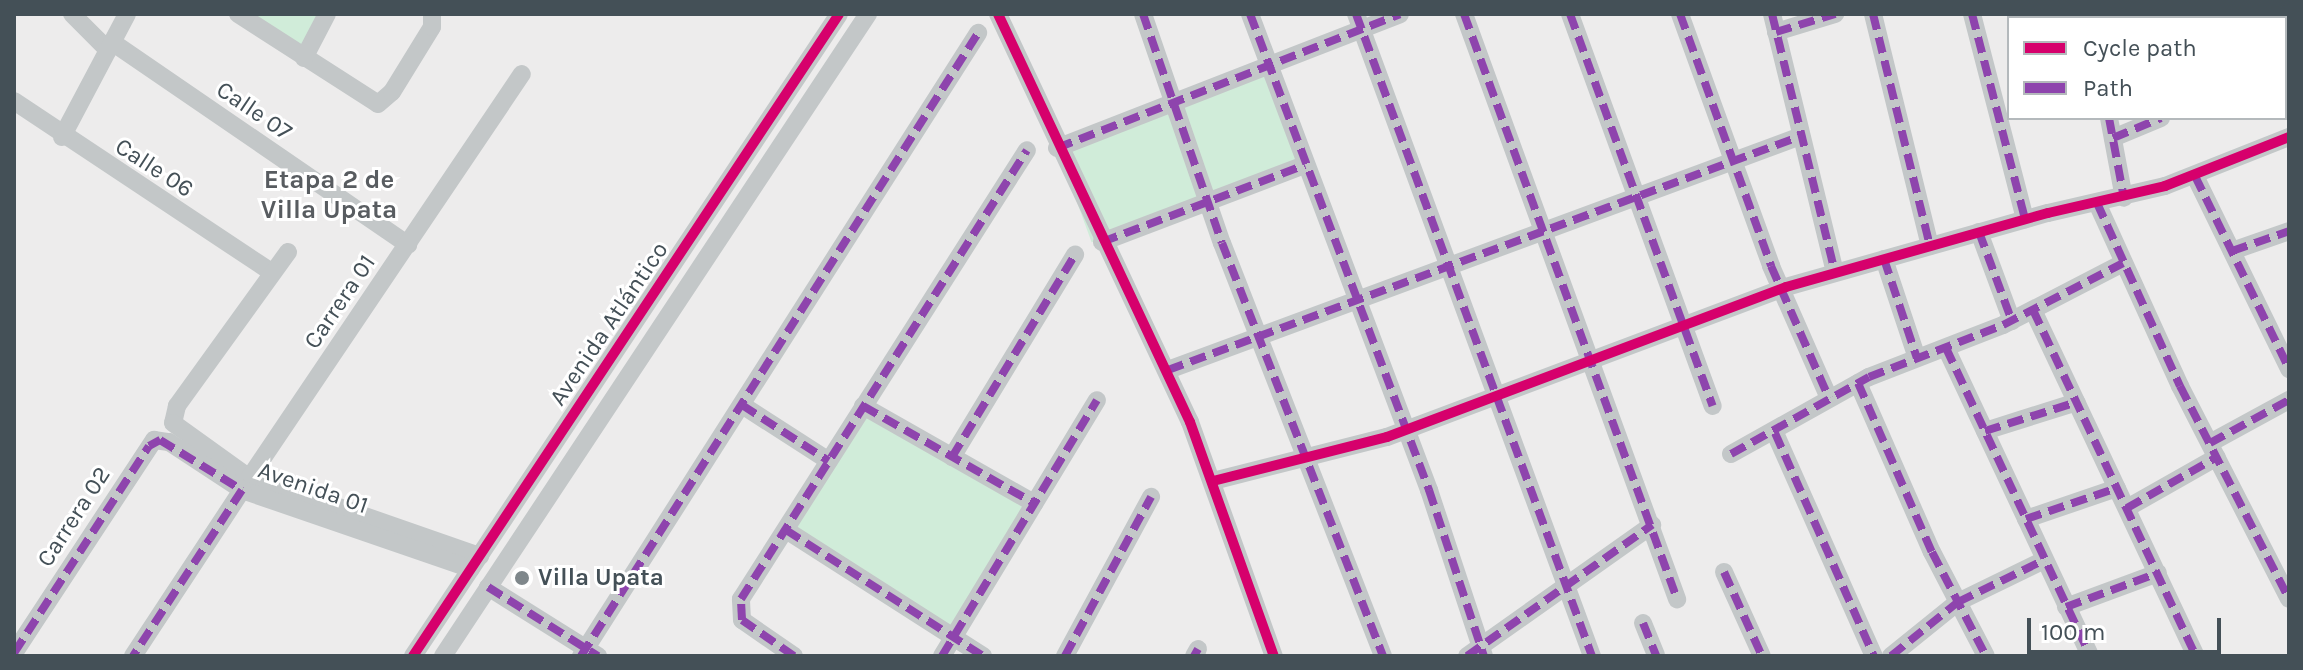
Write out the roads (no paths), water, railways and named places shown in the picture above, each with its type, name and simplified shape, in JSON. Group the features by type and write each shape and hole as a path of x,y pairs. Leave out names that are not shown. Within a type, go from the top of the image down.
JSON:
{"street":[{"name":"Calle 07","path":"72,14 110,46 408,245"},
{"path":"62,137 127,14"},
{"path":"304,58 327,14"},
{"name":"Avenida Atlántico","path":"443,656 868,14"},
{"path":"998,14 1057,148 1168,370 1213,481 1274,656"},
{"path":"1143,14 1208,200 1383,656"},
{"path":"1250,14 1354,300 1405,430 1477,651 1565,583 1652,525"},
{"path":"1057,148 1269,66 1359,22 1400,14"},
{"path":"1464,14 1677,599"},
{"path":"1570,14 1634,197 1713,406"},
{"path":"1680,14 1731,160 1781,289 1829,398"},
{"path":"1835,14 1774,23 1835,272"},
{"path":"1873,14 1930,246"},
{"path":"1972,14 2025,219"},
{"path":"250,17 373,104 382,103 433,16"},
{"path":"835,16 854,35"},
{"name":"Avenida Atlántico","path":"413,656 835,16"},
{"path":"1359,22 1446,266 1592,656"},
{"path":"488,587 589,653 978,33"},
{"name":"Carrera 01","path":"133,656 522,74"},
{"name":"Calle 06","path":"14,101 62,137 271,272"},
{"path":"2109,120 2124,198"},
{"path":"2113,138 2156,120"},
{"path":"1168,370 1801,136"},
{"path":"1213,481 1405,430 1781,289 2025,219 2124,198 2195,176 2289,137"},
{"path":"794,656 748,626 739,610 863,406 1027,150"},
{"path":"1102,242 1305,165"},
{"path":"2195,176 2232,251 2282,336 2289,369"},
{"path":"2097,203 2213,450 2289,599"},
{"path":"2232,251 2289,231"},
{"path":"1979,232 2012,321"},
{"path":"271,272 288,252"},
{"path":"952,457 1075,255"},
{"path":"1884,259 1917,358"},
{"path":"1731,454 1775,433 1858,383 2012,321 2123,263"},
{"name":"Avenida 01","path":"246,483 176,428 173,413 271,272"},
{"path":"2033,310 2196,656"},
{"path":"1946,348 2090,656"},
{"path":"1858,383 1958,602 1986,656"},
{"path":"942,656 1097,400"},
{"path":"2127,508 2289,400"},
{"path":"1985,431 2077,402"},
{"path":"742,405 829,461"},
{"path":"863,406 1034,503"},
{"path":"1775,433 1874,656"},
{"name":"Avenida 01","path":"149,446 154,440 169,442 246,483 475,563"},
{"name":"Carrera 02","path":"14,653 149,446"},
{"path":"2026,519 2117,488"},
{"path":"1065,656 1151,497"},
{"path":"786,530 983,656"},
{"path":"1891,656 1958,602 2044,560"},
{"path":"1724,572 1762,656"},
{"path":"2066,607 2158,573"},
{"path":"1643,623 1656,656"}],"place":[{"name":"Villa Upata","path":"522,578"}],"district":[{"name":"Etapa 2 de Villa Upata","path":"329,195"}]}
